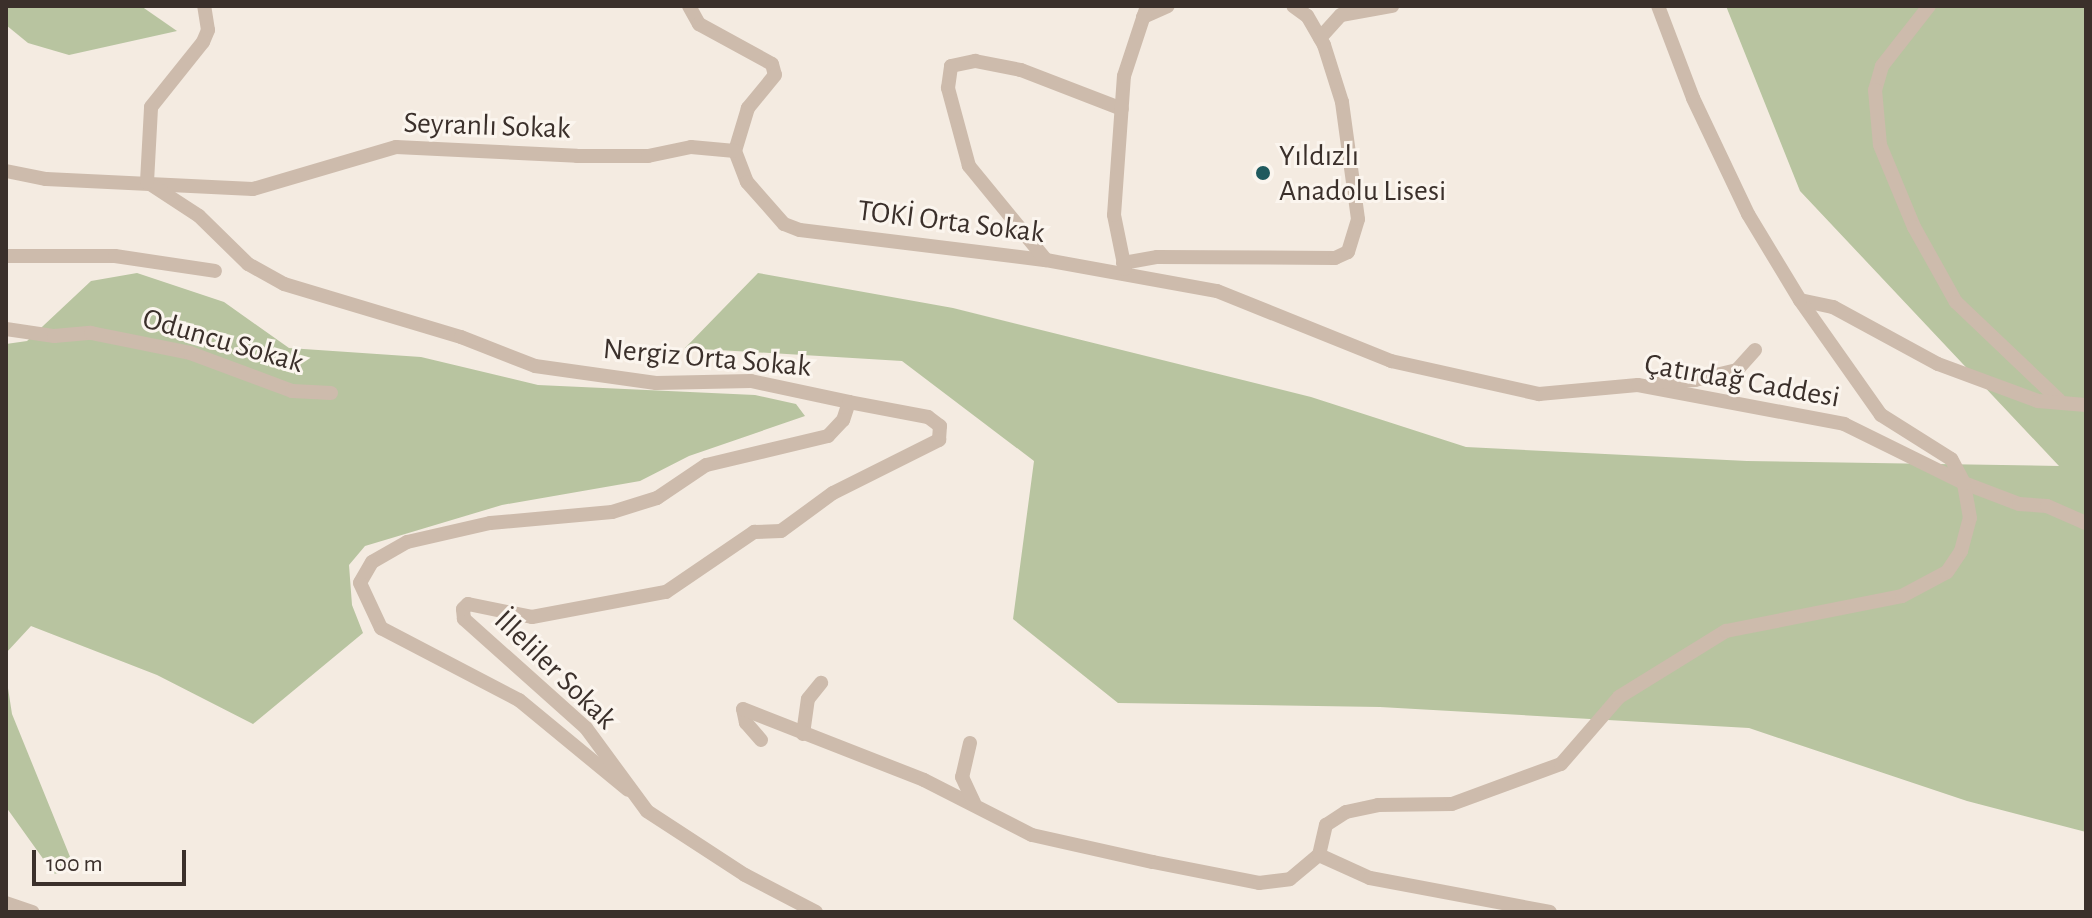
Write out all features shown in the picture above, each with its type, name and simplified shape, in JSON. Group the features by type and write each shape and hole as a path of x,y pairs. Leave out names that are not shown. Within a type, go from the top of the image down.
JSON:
{"street":[{"path":"6,171 46,179 147,182 151,107 203,42 208,30 204,6"},
{"path":"689,6 699,24 772,64 775,75 748,108 735,151"},
{"path":"1168,6 1145,11 1124,76 1114,215 1126,270 1157,257 1335,258 1348,252 1358,219 1349,136 1320,38 1307,16 1293,6"},
{"path":"1320,38 1341,15 1392,6"},
{"path":"1929,6 1882,66 1874,115 1880,145 1914,227 1956,302 2059,400"},
{"path":"761,740 746,723 743,709 803,734 842,746 974,803 1032,835 1259,883 1290,879 1319,855 1326,825 1346,812 1378,805 1452,804 1561,764 1619,697 1726,631 1757,621 1870,606 1930,583 1947,572 1961,551 1970,518 1964,483 1951,459 1881,415 1800,300 1748,214 1693,98 1661,9"},
{"path":"1046,260 969,166 948,88 951,66 975,61 1021,70 1122,109"},
{"name":"Seyranlı Sokak","path":"147,182 253,189 396,147 577,156 648,156 691,147 735,151"},
{"name":"TOKİ Orta Sokak","path":"735,151 747,182 784,224 800,230 1126,270"},
{"name":"Nergiz Orta Sokak","path":"147,182 199,216 248,264 284,284 432,327 535,366 656,383 751,381 849,402 843,420 828,436 706,465 657,498 612,512 490,523 407,542 372,562 360,583 381,628 519,700 628,790"},
{"path":"6,256 115,256 215,271"},
{"name":"Çatırdağ Caddesi","path":"1126,270 1217,291 1391,361 1539,394 1638,385 1844,424 1964,483 2019,504 2047,506 2086,523"},
{"path":"1800,300 1833,307 1938,364 2038,401 2059,400 2086,405"},
{"name":"Oduncu Sokak","path":"6,329 54,336 91,333 190,353 292,391 331,393"},
{"path":"1638,385 1737,370 1755,350"},
{"name":"İlleliler Sokak","path":"816,912 694,845 647,811 628,790 586,728 464,619 463,609 468,604 532,617 666,592 754,532 781,531 833,493 939,440 940,426 928,417 849,402"},
{"path":"803,734 808,699 821,683"},
{"path":"970,743 962,777 974,803"},
{"path":"1319,855 1370,878 1550,912"},
{"path":"6,903 32,912"}],"green space":[{"path":"6,6 141,6 177,31 69,55 28,43 6,25"},
{"path":"1726,6 2086,6 2086,832 1967,801 1749,728 1380,707 1118,703 1013,619 1034,461 902,361 685,348 758,273 953,308 1311,397 1466,447 1747,461 2059,466 1800,191"},
{"path":"137,273 224,302 289,348 421,357 538,385 755,395 796,404 805,416 689,456 640,481 502,505 365,546 349,565 352,605 363,633 253,724 157,675 31,626 6,653 6,344 27,341 91,281"},
{"path":"6,675 12,714 75,869 54,874 6,807"}],"place":[{"name":"Yıldızlı Anadolu Lisesi","path":"1263,173"}]}
